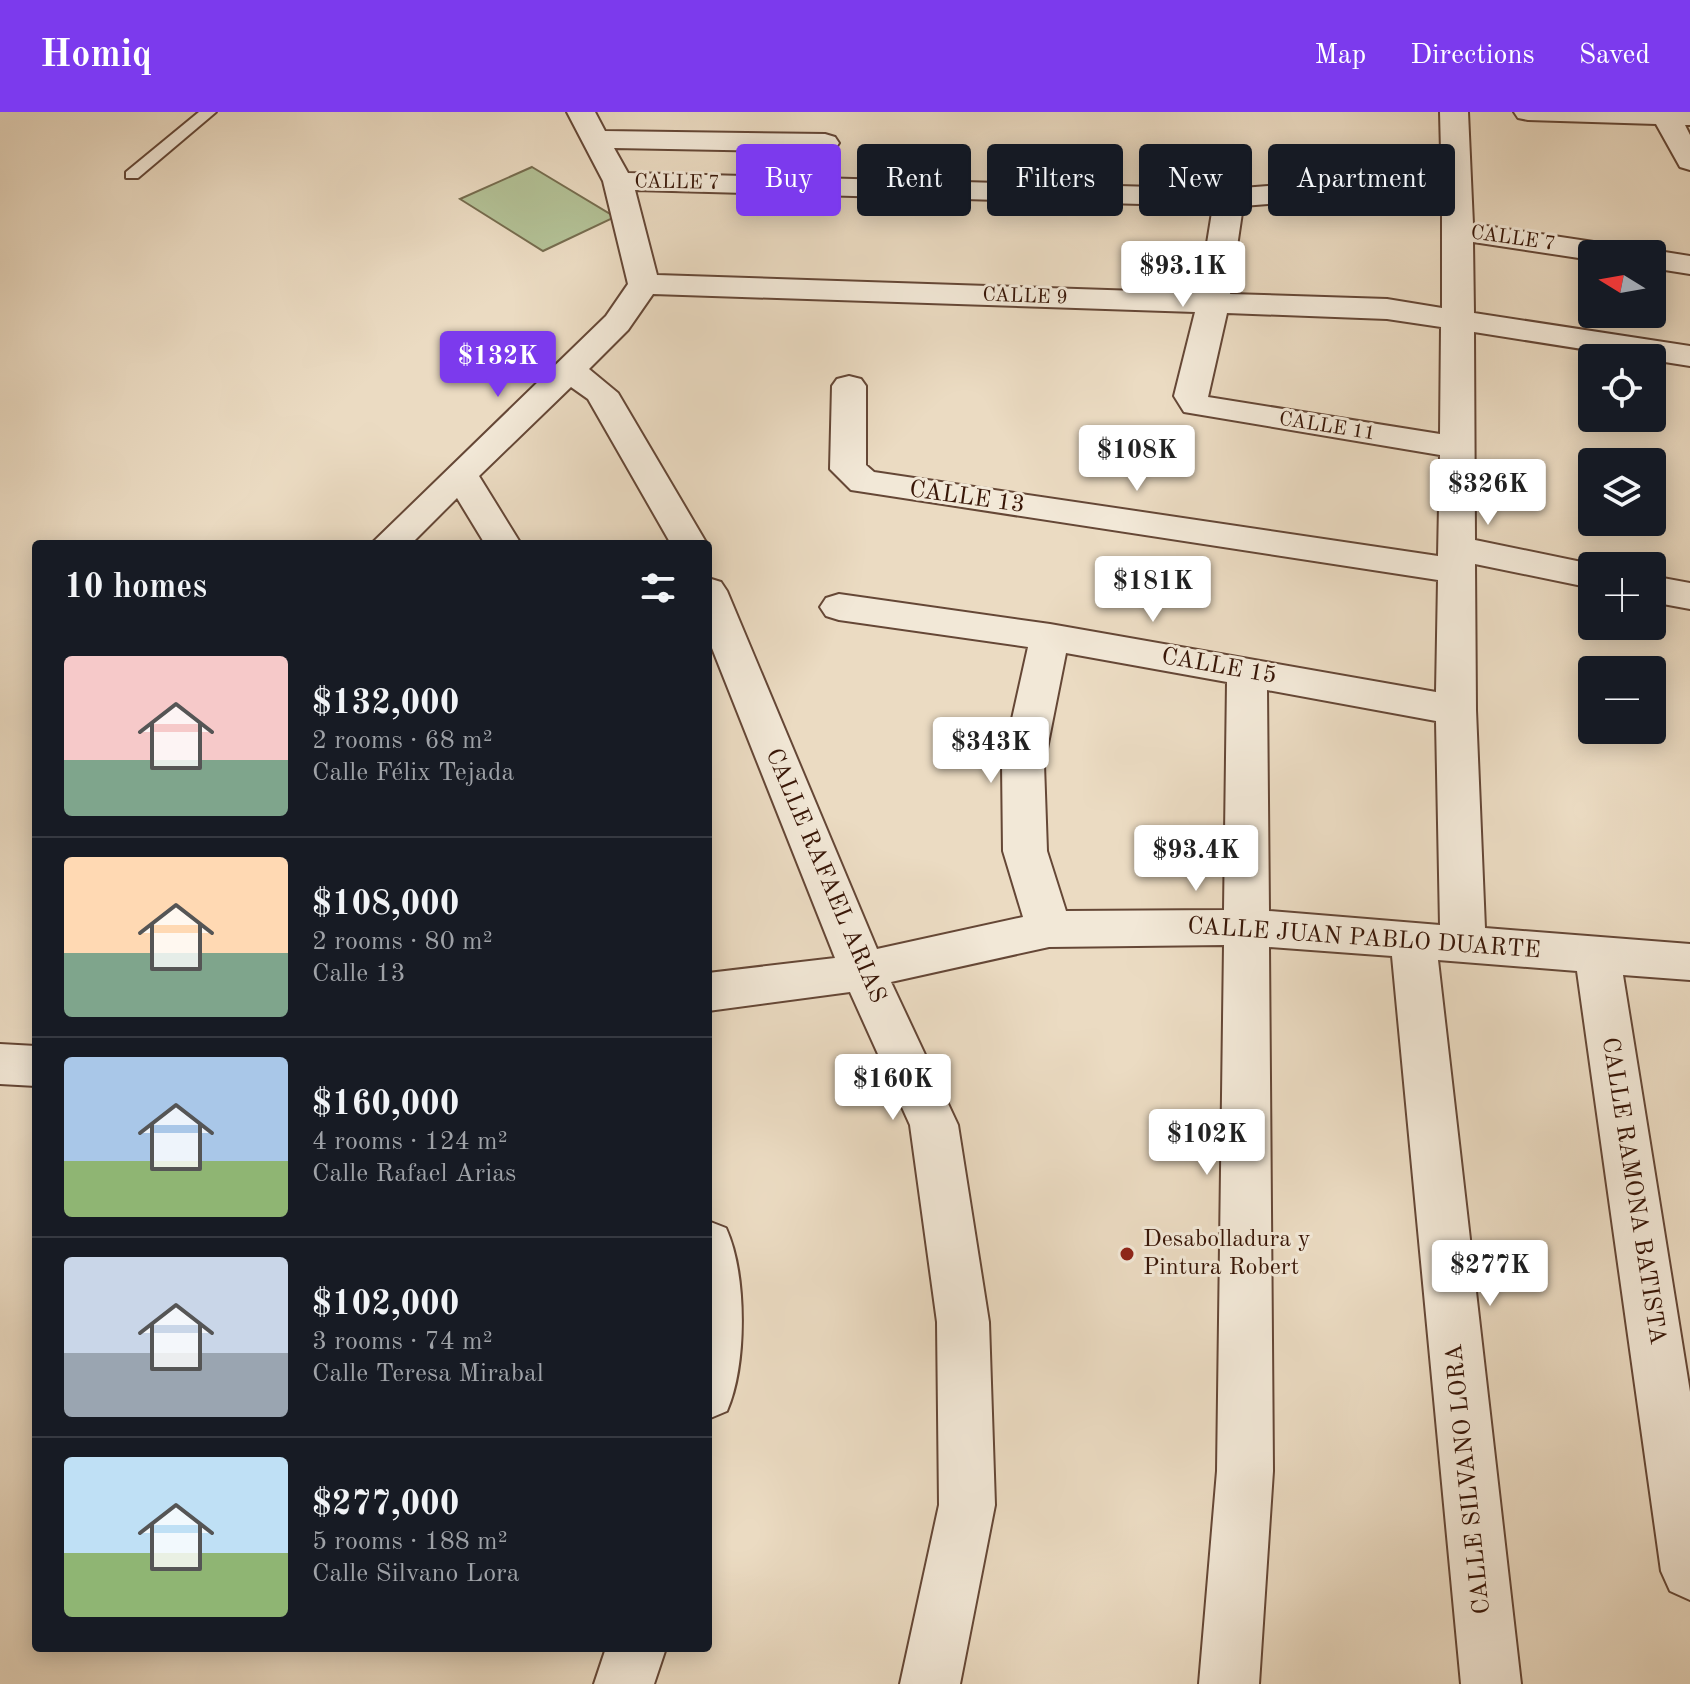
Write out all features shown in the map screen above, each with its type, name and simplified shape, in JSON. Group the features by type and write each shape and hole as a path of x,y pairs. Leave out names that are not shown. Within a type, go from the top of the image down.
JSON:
{"street":[{"path":"393,540 617,323 644,284 618,181 581,112"},
{"path":"1454,112 1459,448 1456,710 1463,944"},
{"path":"1528,112 1678,117 1690,161"},
{"path":"594,139 825,143"},
{"name":"CALLE 7","path":"618,181 1139,195"},
{"name":"CALLE 7","path":"1252,195 1457,216 1578,245"},
{"path":"1213,303 1226,216"},
{"path":"1666,261 1690,265"},
{"name":"CALLE 9","path":"644,284 1387,309 1690,356"},
{"name":"CALLE 11","path":"1213,303 1191,396 1196,405 1459,448"},
{"path":"569,370 601,393 687,540"},
{"name":"CALLE 13","path":"849,386 848,469 864,482 1578,574"},
{"path":"461,475 501,540"},
{"path":"1666,592 1690,596"},
{"name":"CALLE RAFAEL ARIAS","path":"712,601 862,968 934,1125 963,1322 967,1505 930,1684"},
{"name":"CALLE 15","path":"839,607 1050,637 1456,710"},
{"path":"1049,929 1025,851 1023,764 1050,637"},
{"path":"1229,1684 1245,1471 1247,672"},
{"name":"CALLE JUAN PABLO DUARTE","path":"712,992 825,979 862,968 1049,929 1244,927 1690,962"},
{"name":"CALLE SILVANO LORA","path":"1413,940 1491,1684"},
{"name":"CALLE RAMONA BATISTA","path":"1597,955 1690,1571"},
{"path":"0,1064 32,1066"},
{"path":"712,1258 715,1357 712,1372"},
{"path":"624,1684 635,1652"}],"lane":[{"path":"132,175 208,112"}],"green space":[{"path":"532,167 615,217 543,251 460,199"}],"place":[{"name":"Desabolladura y Pintura Robert","path":"1127,1254"}]}
